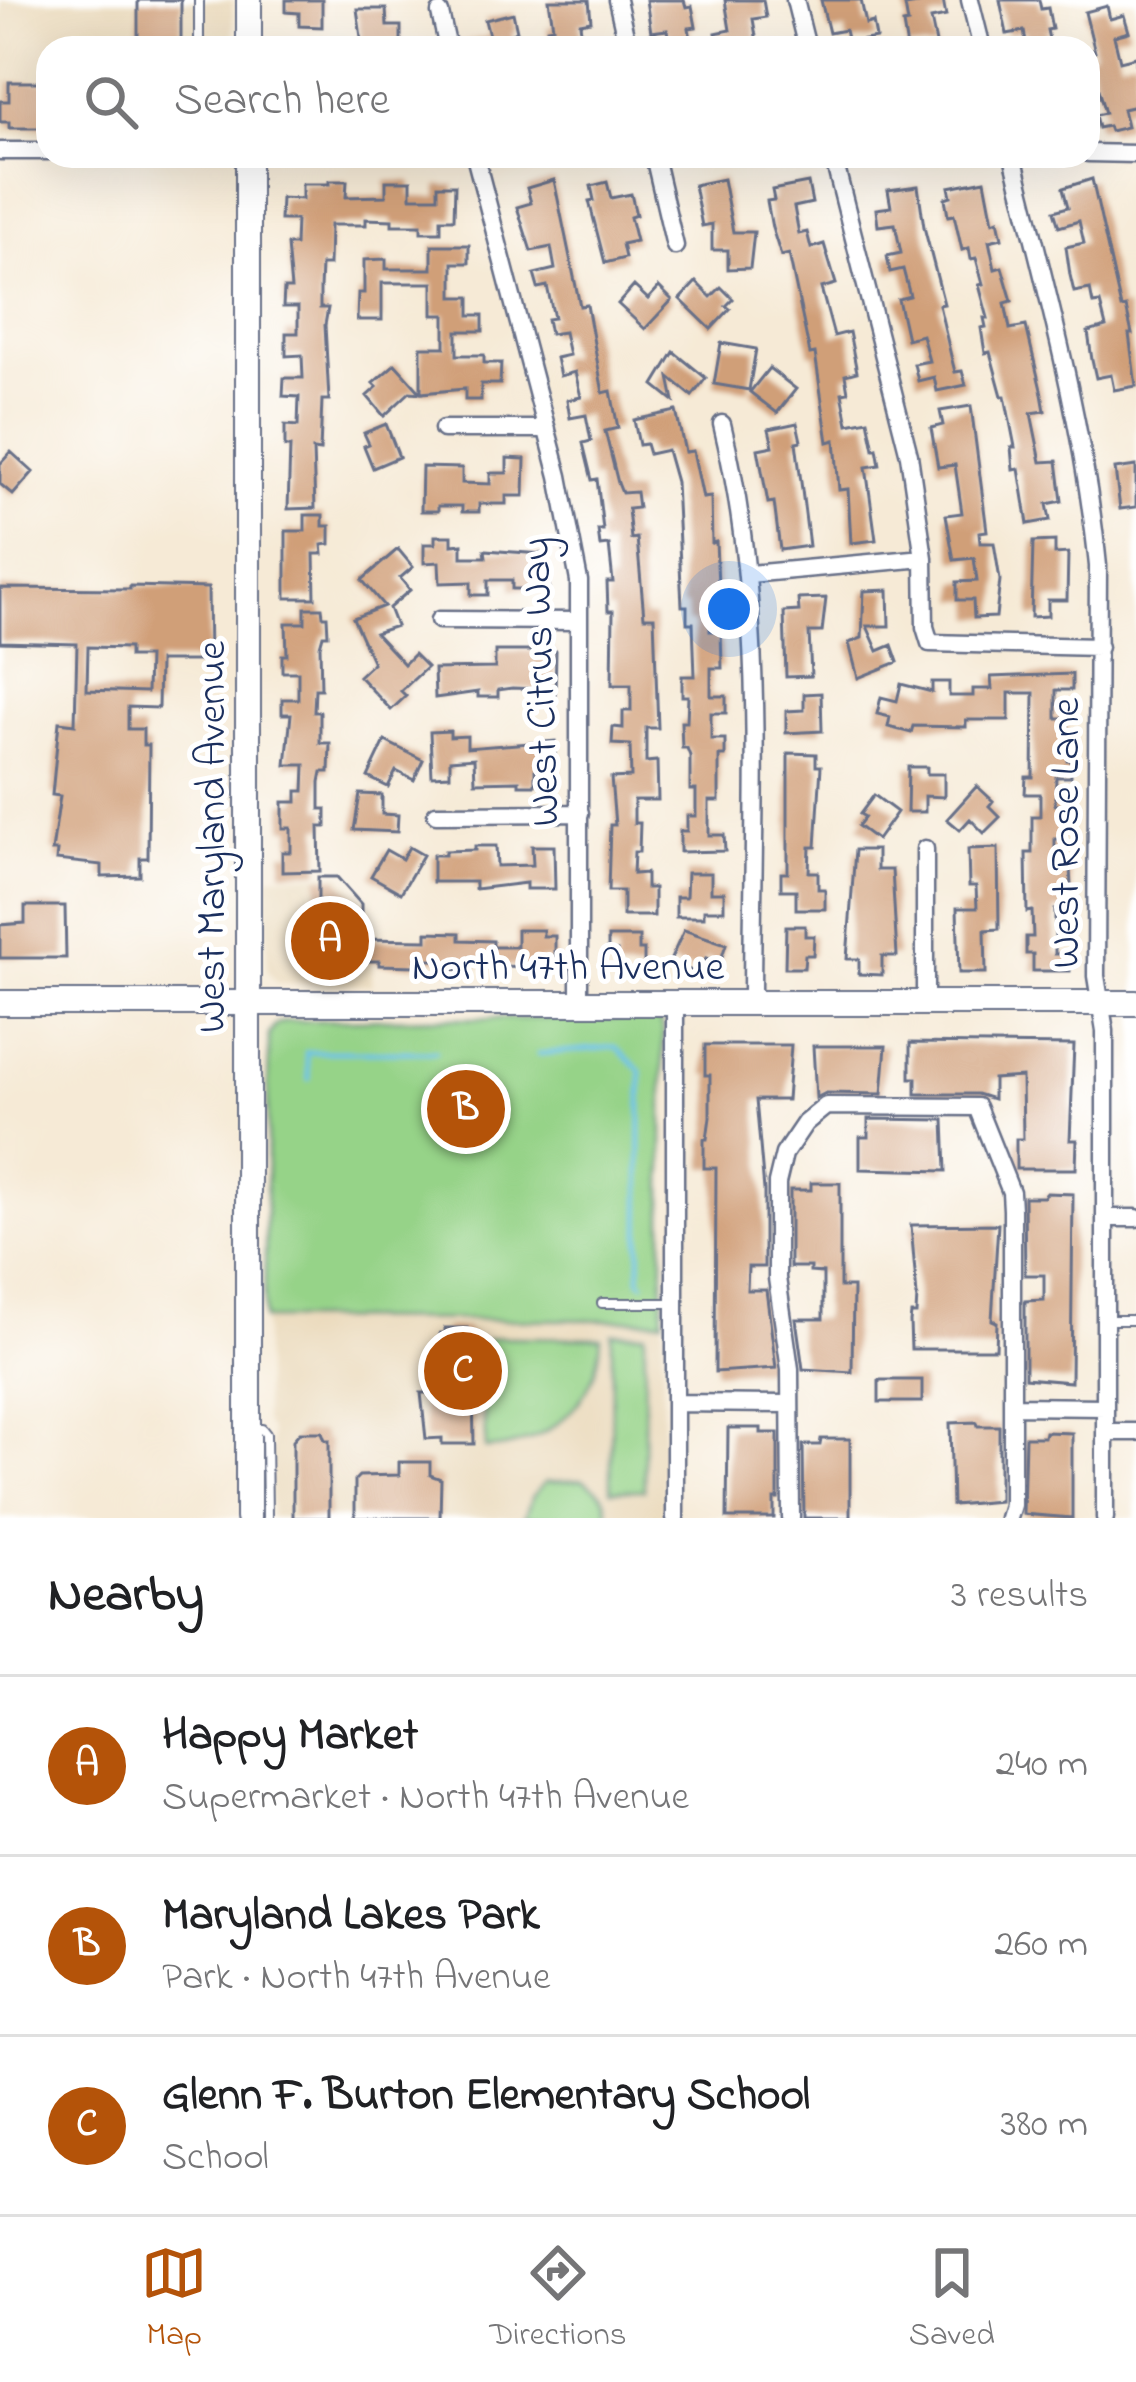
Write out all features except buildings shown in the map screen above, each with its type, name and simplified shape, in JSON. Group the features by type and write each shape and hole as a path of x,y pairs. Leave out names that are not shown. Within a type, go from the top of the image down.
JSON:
{"street":[{"path":"249,0 249,36"},
{"path":"617,0 625,36"},
{"path":"794,0 803,36"},
{"path":"970,0 979,36"},
{"path":"440,14 445,36"},
{"path":"0,151 36,151"},
{"path":"1100,154 1136,154"},
{"name":"West Maryland Avenue","path":"248,168 248,1518"},
{"name":"West Citrus Way","path":"478,168 571,526 579,581 579,1002"},
{"path":"657,168 674,246"},
{"path":"836,168 909,455 930,644 1099,647"},
{"name":"West Rose Lane","path":"1016,168 1071,389 1098,566 1096,976 1103,1003 1105,1518"},
{"path":"722,424 741,508 749,574 752,1004"},
{"path":"443,429 547,429"},
{"path":"749,574 924,558"},
{"path":"439,620 579,621"},
{"path":"436,814 580,813"},
{"path":"925,849 926,1004"},
{"name":"North 47th Avenue","path":"0,1003 1136,1003"},
{"path":"675,1003 675,1518"},
{"path":"791,1518 790,1369 777,1285 778,1172 796,1135 826,1106 977,1107 1010,1192 1013,1406 1008,1518"},
{"path":"1105,1218 1136,1218"},
{"path":"675,1403 790,1404"},
{"path":"1013,1406 1105,1407"},
{"path":"1106,1432 1136,1432"}],"lane":[{"path":"199,0 199,36"},
{"path":"602,1303 675,1303"},
{"path":"1105,1320 1136,1320"},
{"path":"248,1429 262,1429 266,1434 267,1518"}],"shaded area":[{"path":"0,0 233,0 233,36 36,36 36,136 0,135"},
{"path":"340,874 372,909 372,985 277,983 267,970 267,876"},
{"path":"264,1319 663,1320 663,1518 271,1518"}],"green space":[{"path":"286,1021 660,1022 663,1320 264,1319 269,1035 276,1024"},
{"path":"612,1333 645,1333 644,1490 611,1490"},
{"path":"601,1338 590,1382 566,1416 530,1439 486,1449 479,1353 486,1340"},
{"path":"583,1480 602,1495 608,1518 524,1518 532,1497 545,1482"}],"waterway":[{"path":"538,1054 616,1047 641,1071 640,1279 644,1283"},
{"path":"309,1079 306,1052 436,1052"}],"place":[{"name":"Happy Market","path":"330,941"},
{"name":"Maryland Lakes Park","path":"466,1109"},
{"name":"Glenn F. Burton Elementary School","path":"463,1371"}]}
